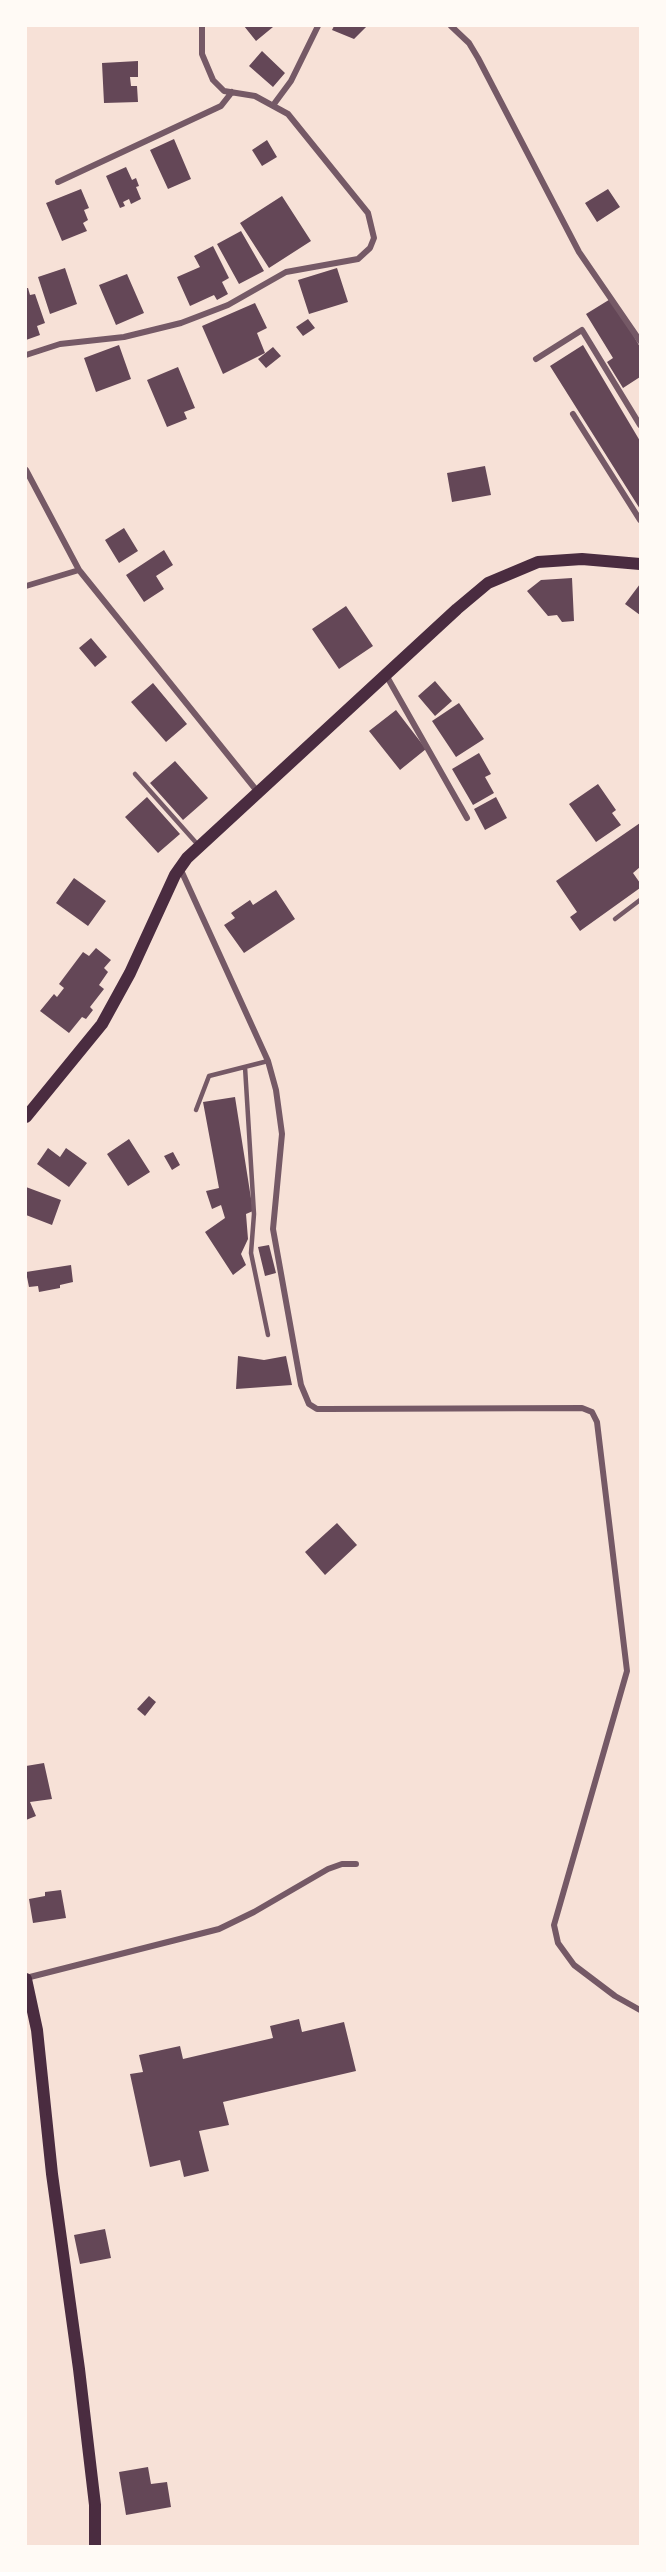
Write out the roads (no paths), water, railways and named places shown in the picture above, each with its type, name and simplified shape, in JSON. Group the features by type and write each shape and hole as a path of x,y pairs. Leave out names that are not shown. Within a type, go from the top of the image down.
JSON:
{"main road":[{"path":"26,1117 102,1024 116,1002 179,868 257,791 457,609 488,583 530,564 560,559 640,564"},
{"path":"26,1979 37,2030 52,2174 79,2369 95,2505 95,2547"}],"street":[{"path":"26,355 60,344 116,338 170,326 228,304 286,272 349,261 364,256 370,248 374,238 368,213 288,114 274,104 247,93 220,88 208,71 202,52 202,26"},
{"path":"274,104 291,81 318,26"},
{"path":"451,26 473,50 579,252 624,314 640,341"},
{"path":"58,182 221,106 232,92"},
{"path":"536,359 582,330 640,425"},
{"path":"573,414 640,520"},
{"path":"26,470 79,570 257,791"},
{"path":"26,586 79,570"},
{"path":"386,675 467,818"},
{"path":"179,868 268,1061 282,1134 273,1228 301,1384 309,1404 317,1409 582,1408 592,1413 597,1422 627,1671 554,1925 558,1942 574,1965 615,1996 640,2010"},
{"path":"26,1979 219,1929 254,1912 328,1869 342,1864 357,1864"}],"lane":[{"path":"135,774 199,846"},
{"path":"615,918 640,900"},
{"path":"196,1110 209,1076 268,1061"},
{"path":"245,1067 254,1214 251,1253 268,1335"}]}
